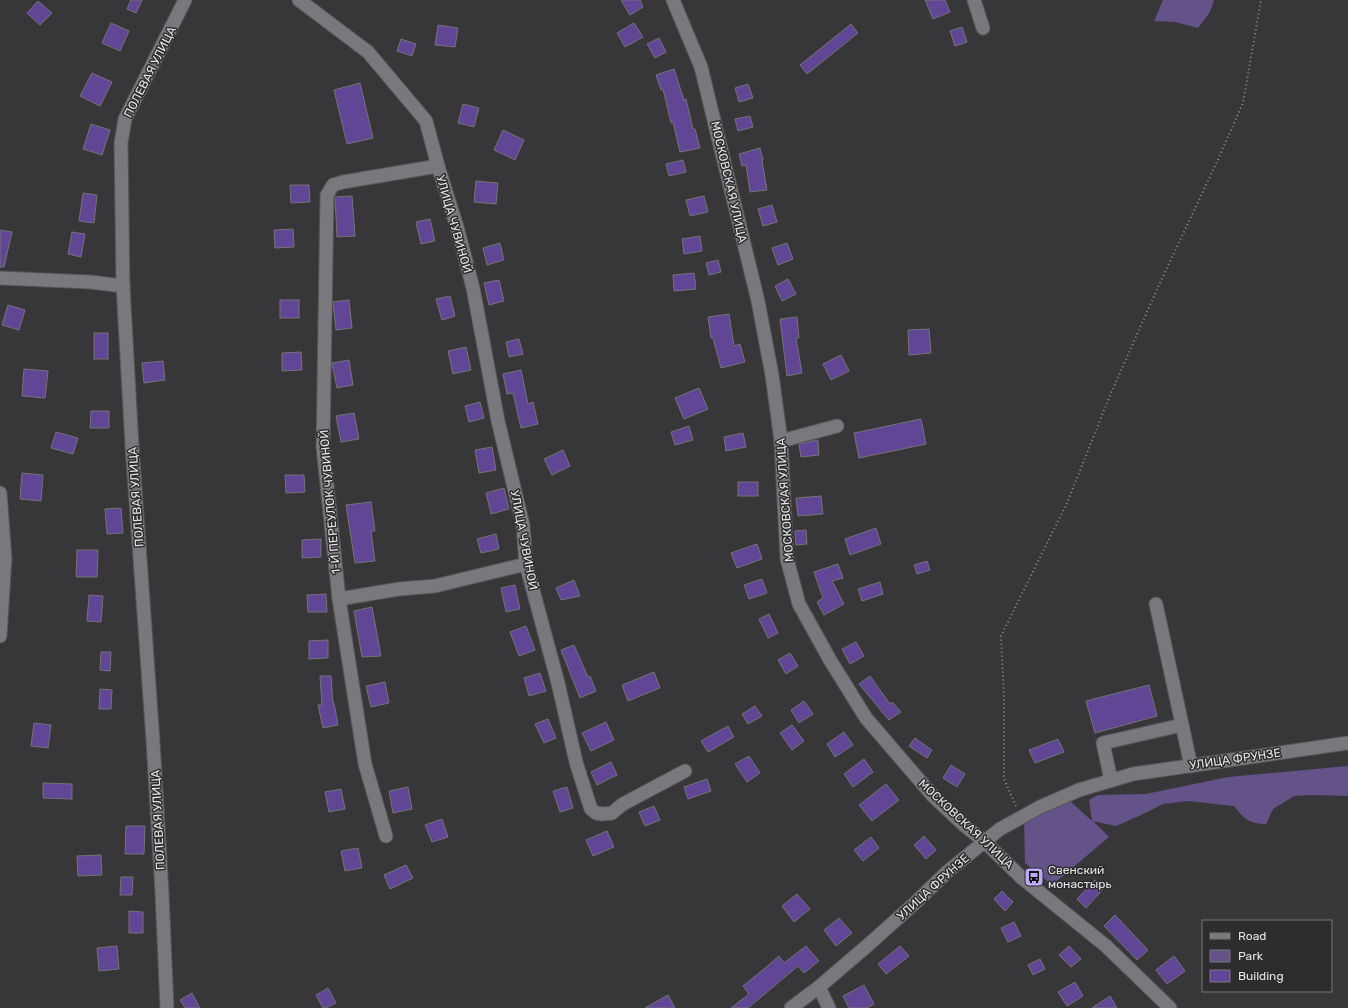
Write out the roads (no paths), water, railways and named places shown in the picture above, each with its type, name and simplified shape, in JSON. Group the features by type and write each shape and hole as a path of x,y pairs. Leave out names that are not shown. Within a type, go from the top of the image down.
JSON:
{"street":[{"name":"ПОЛЕВАЯ УЛИЦА","path":"167,1008 154,757 132,453 123,286 121,143 125,119 185,0"},
{"name":"УЛИЦА ЧУВИНОЙ","path":"299,0 368,52 426,121 431,167 457,228 473,288 498,421 523,525 526,564 558,683 576,762 591,809 596,813 612,813 623,804 685,771"},
{"name":"МОСКОВСКАЯ УЛИЦА","path":"673,0 701,67 720,139 758,301 772,375 781,441 787,559 799,604 830,660 866,718 933,796 985,842 1022,878 1106,946 1170,1008"},
{"path":"974,0 983,28"},
{"name":"1-Й ПЕРЕУЛОК ЧУВИНОЙ","path":"386,836 365,764 339,599 323,447 327,195 333,185 343,182 431,167"},
{"path":"0,278 90,282 123,286"},
{"path":"781,441 837,426"},
{"path":"0,493 5,558 0,636"},
{"path":"339,599 399,589 435,586 526,564"},
{"path":"1156,604 1191,766"},
{"path":"1111,780 1103,743 1182,725"},
{"name":"УЛИЦА ФРУНЗЕ","path":"791,1008 819,987 915,903 947,872 1000,829 1020,817 1079,790 1133,774 1348,743"},
{"path":"819,987 829,1008"}],"place":[{"name":"Свенский монастырь","path":"1034,877"}]}
